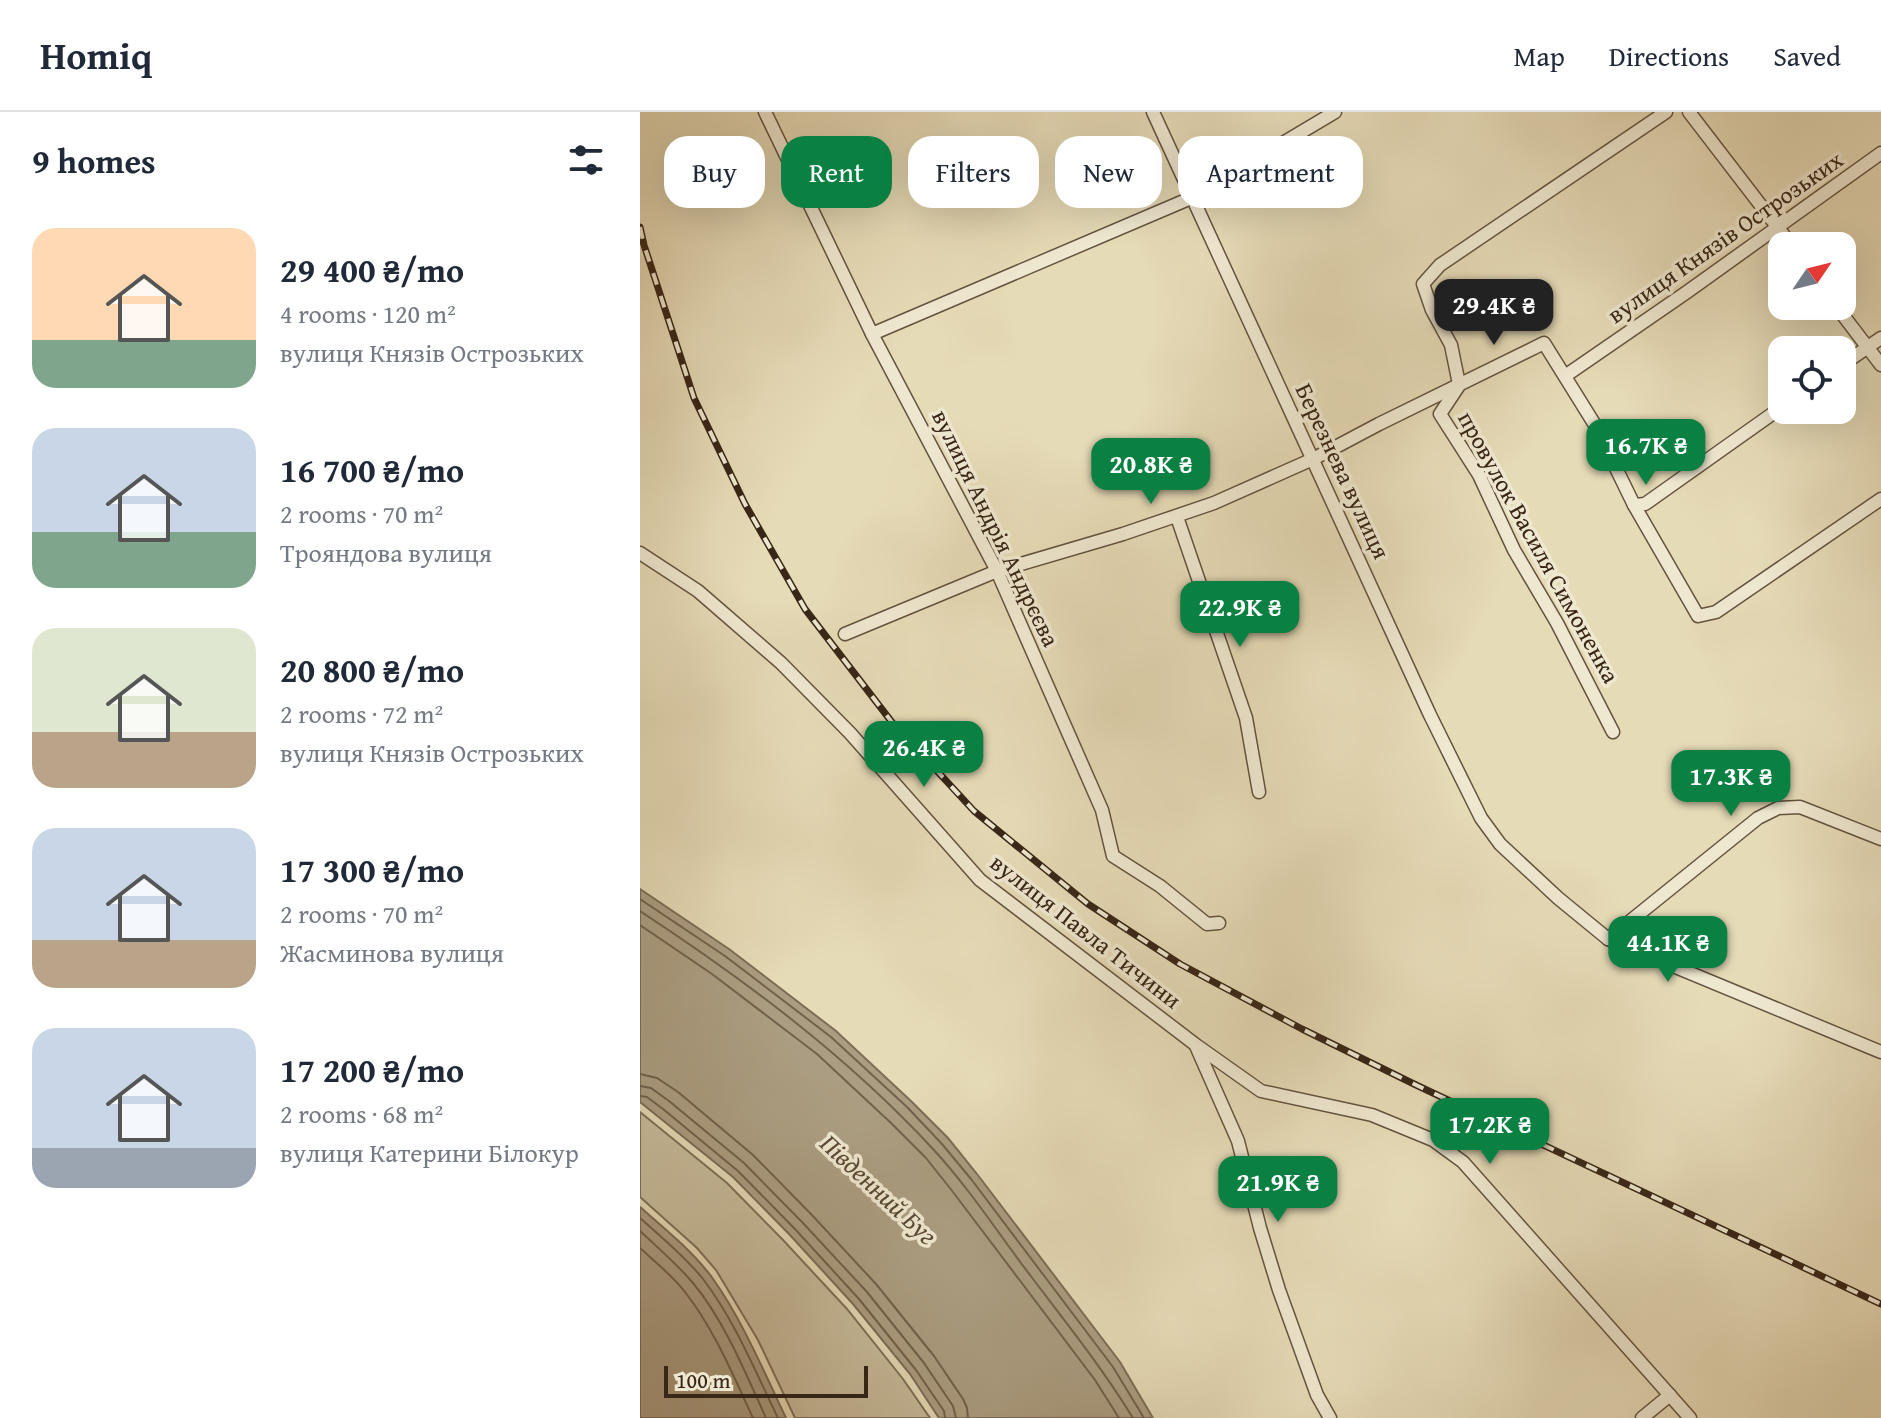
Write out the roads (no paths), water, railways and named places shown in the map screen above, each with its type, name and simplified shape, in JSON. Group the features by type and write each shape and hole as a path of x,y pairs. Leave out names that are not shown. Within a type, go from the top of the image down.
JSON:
{"street":[{"name":"вулиця Андрія Андрєєва","path":"765,112 872,334 997,571 1102,810 1113,856 1160,886 1207,924 1219,923"},
{"name":"Березнева вулиця","path":"1153,112 1178,169"},
{"path":"1295,136 1335,112"},
{"path":"1459,384 1451,345 1432,310 1423,284 1440,265 1666,112"},
{"path":"1689,112 1782,232"},
{"name":"вулиця Князів Острозьких","path":"1565,376 1881,153"},
{"path":"872,334 1178,203"},
{"name":"Березнева вулиця","path":"1196,208 1430,715 1481,818 1500,844 1608,939 1881,1052"},
{"path":"1846,320 1881,365"},
{"path":"1856,355 1881,338"},
{"path":"845,634 997,571 1214,503 1313,459 1544,343 1595,425 1634,505 1698,616 1716,612 1881,499"},
{"name":"провулок Василя Симоненка","path":"1459,384 1440,414 1479,475 1514,550 1557,623 1613,732"},
{"path":"1634,505 1645,504 1768,417"},
{"path":"1177,517 1246,718 1259,792"},
{"name":"вулиця Павла Тичини","path":"640,553 698,591 781,663 850,733 980,880 1196,1045 1261,1091 1372,1115 1433,1140 1463,1162 1690,1418"},
{"path":"1608,939 1758,818 1778,808 1800,807 1881,839"},
{"path":"1196,1045 1238,1141 1279,1290 1317,1395 1330,1418"},
{"path":"1642,1418 1670,1395"}],"water":[{"name":"Південний Буг","path":"640,889 729,949 836,1031 948,1138 1120,1362 1153,1418 939,1418 910,1374 853,1304 789,1234 733,1177 640,1102"},
{"path":"640,1207 686,1248 711,1276 742,1327 786,1418 640,1418"}],"railway":[{"path":"640,227 694,398 745,504 805,609 891,721 974,811 1088,904 1180,964 1414,1084 1881,1304"}]}
